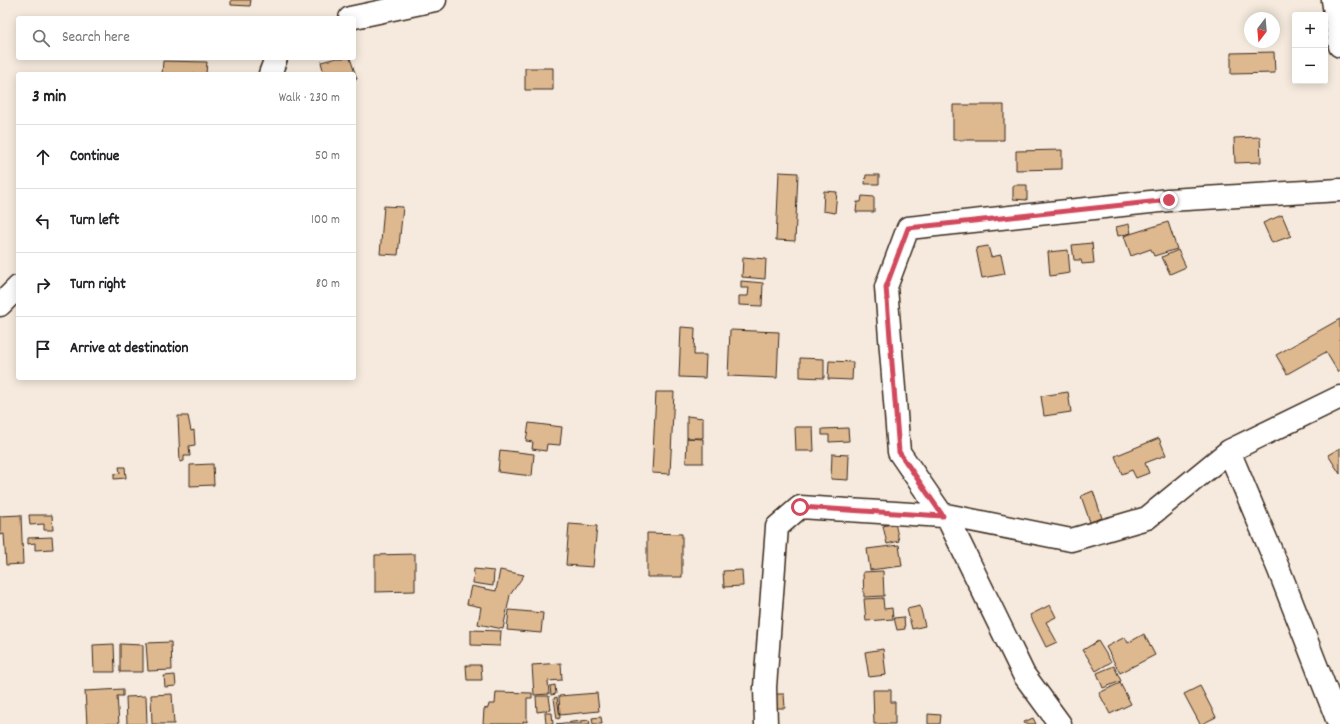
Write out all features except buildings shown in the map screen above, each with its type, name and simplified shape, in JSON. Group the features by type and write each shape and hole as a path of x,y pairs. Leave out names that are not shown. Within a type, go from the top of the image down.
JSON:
{"street":[{"path":"356,17 435,0"},
{"path":"1333,0 1340,46"},
{"path":"271,72 275,60"},
{"path":"1060,724 1024,675 944,516 899,452 886,287 908,228 1169,200 1340,190"},
{"path":"0,305 16,289"},
{"path":"766,724 765,687 777,527 800,507 944,516 1071,540 1147,518 1229,451 1340,397"},
{"path":"1229,451 1279,570 1338,724"}],"route":[{"path":"800,507 943,516 899,452 886,287 908,228 1169,200"}]}
